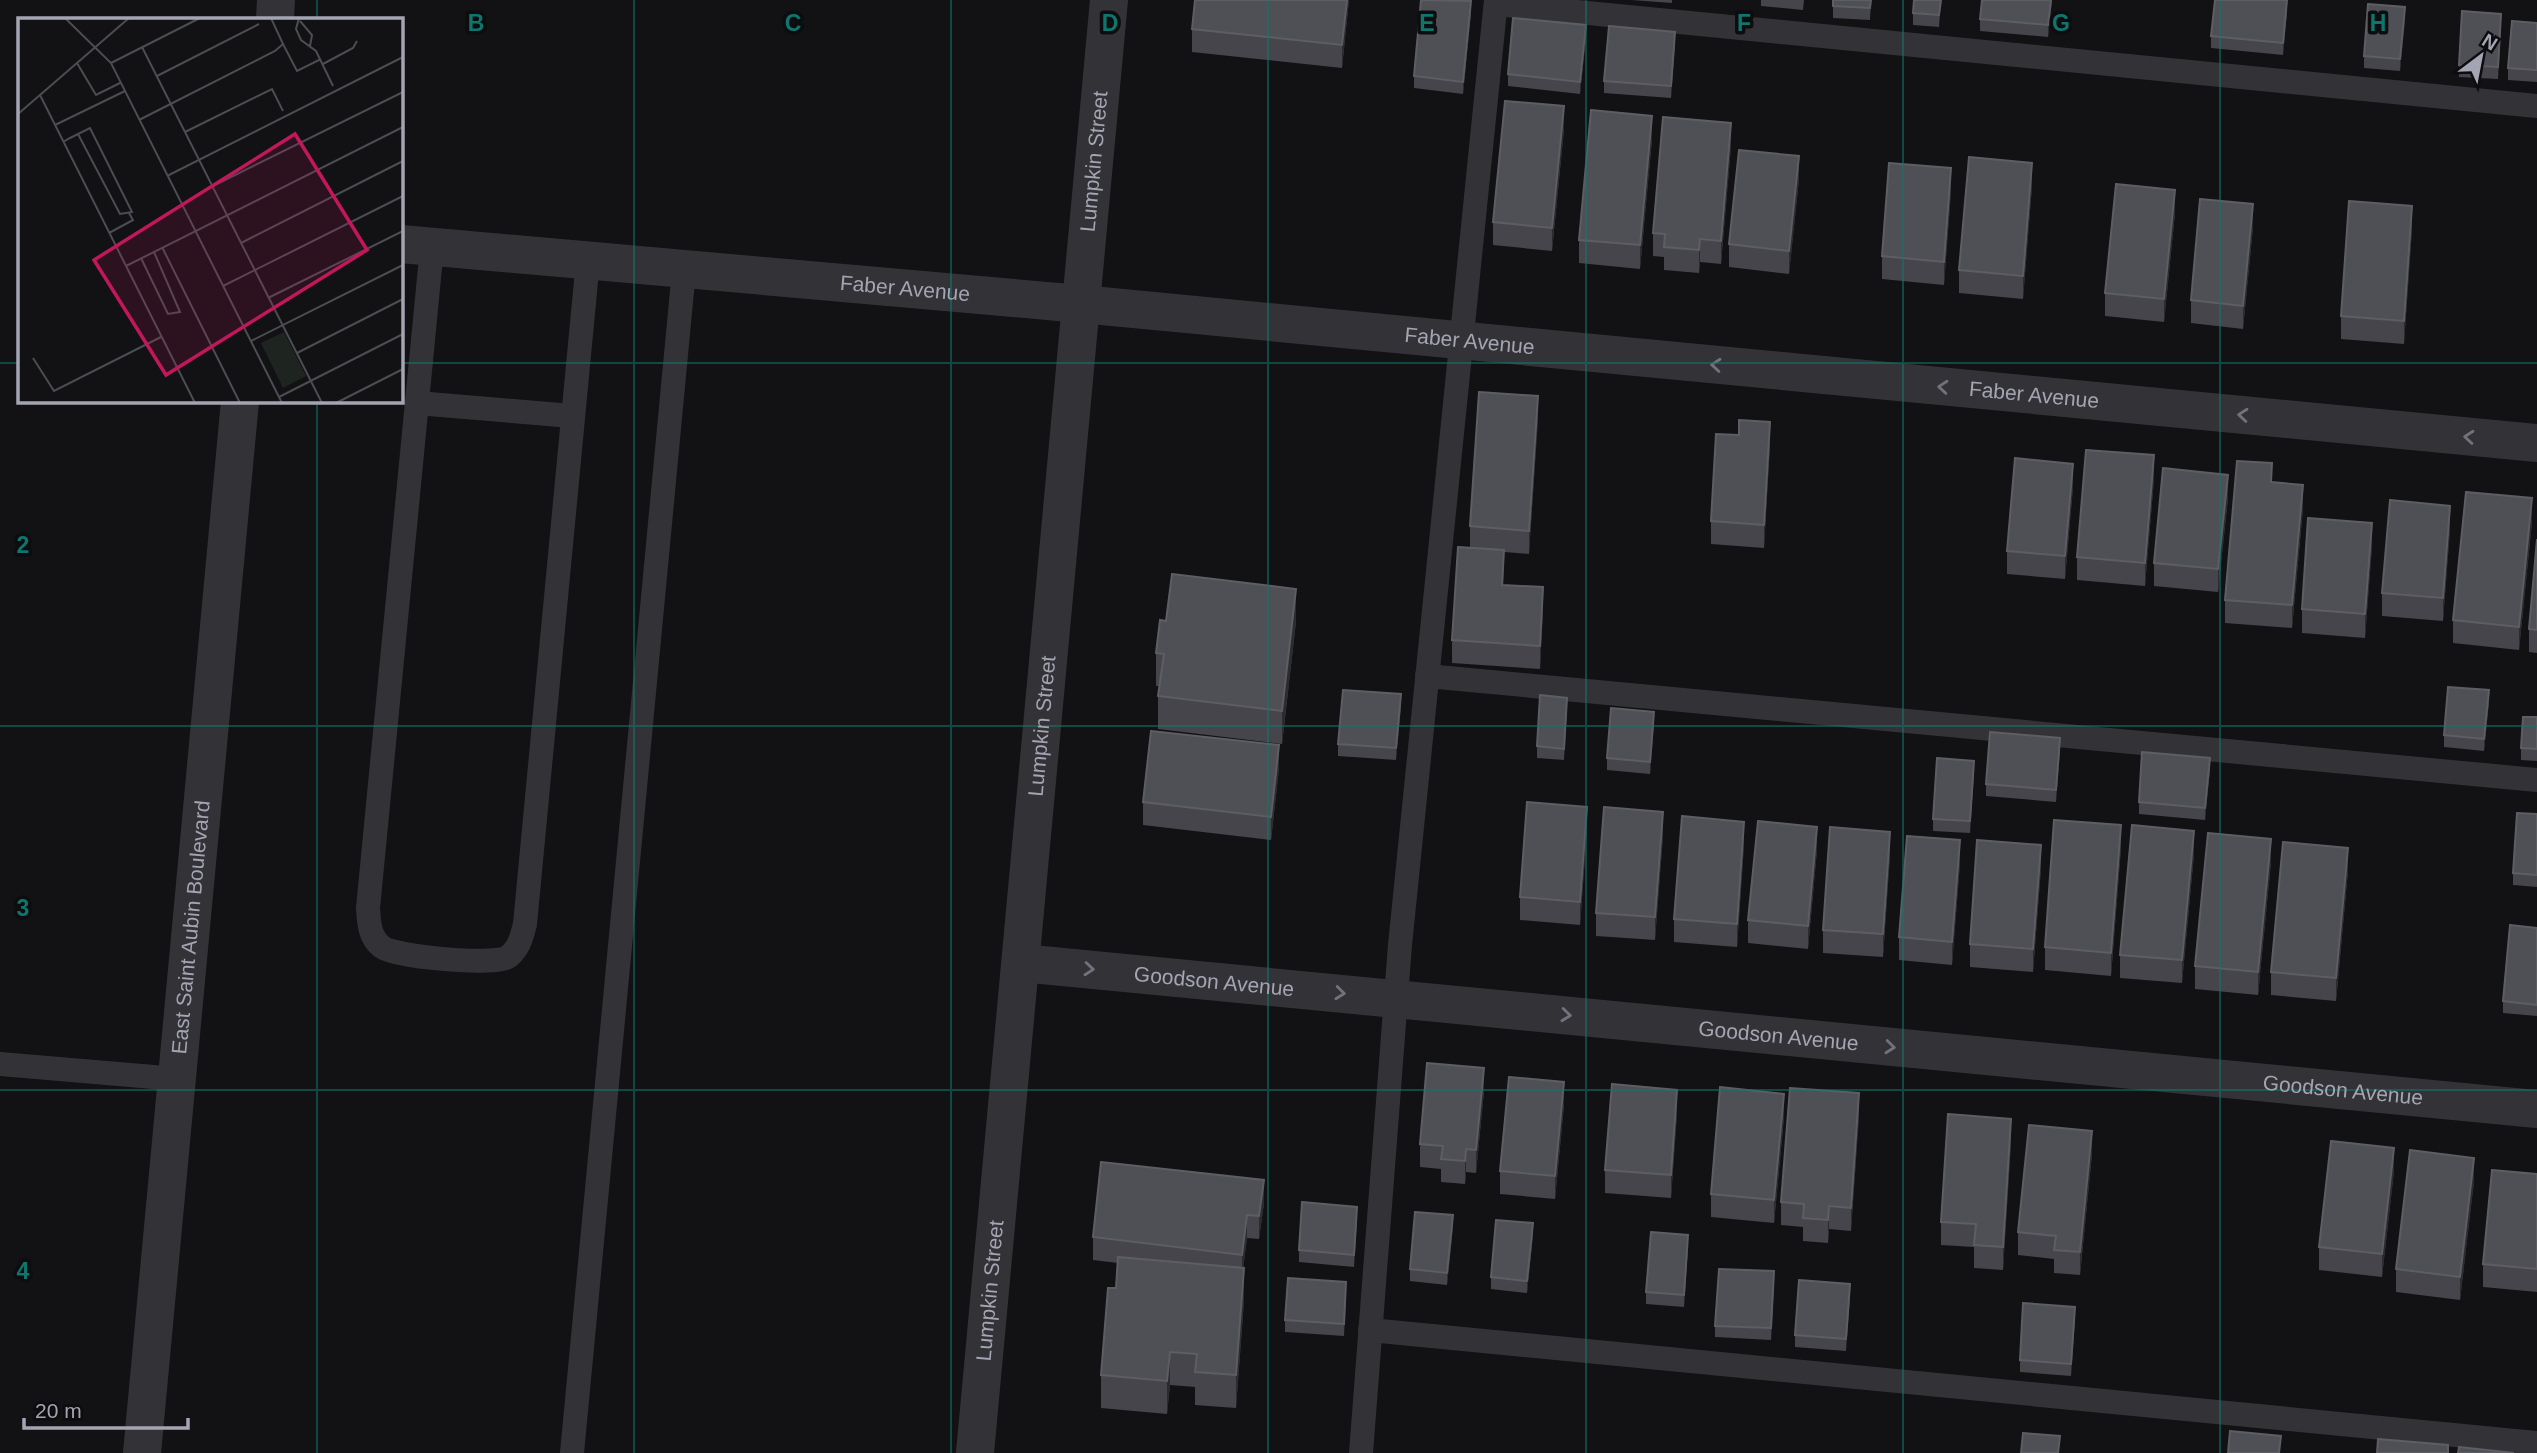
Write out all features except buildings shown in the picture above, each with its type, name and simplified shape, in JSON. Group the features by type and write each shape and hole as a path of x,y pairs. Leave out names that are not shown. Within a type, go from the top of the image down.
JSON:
{"street":[{"path":"275,18 276,0"},
{"name":"Lumpkin Street","path":"975,1453 1109,0"},
{"name":"Faber Avenue","path":"416,246 1080,304 2537,443"},
{"name":"East Saint Aubin Boulevard","path":"142,1453 240,402"},
{"name":"Goodson Avenue","path":"1021,963 2537,1109"}],"lane":[{"path":"1361,1453 1395,999 1496,2 2537,106"},
{"path":"416,246 416,403 369,881 369,930 382,947 402,954 487,962 508,958 519,944 525,924 588,260"},
{"path":"572,1453 684,270"},
{"path":"416,403 572,416"},
{"path":"1427,676 2537,780"},
{"path":"0,1064 177,1079"},
{"path":"1370,1330 2537,1443"}]}
